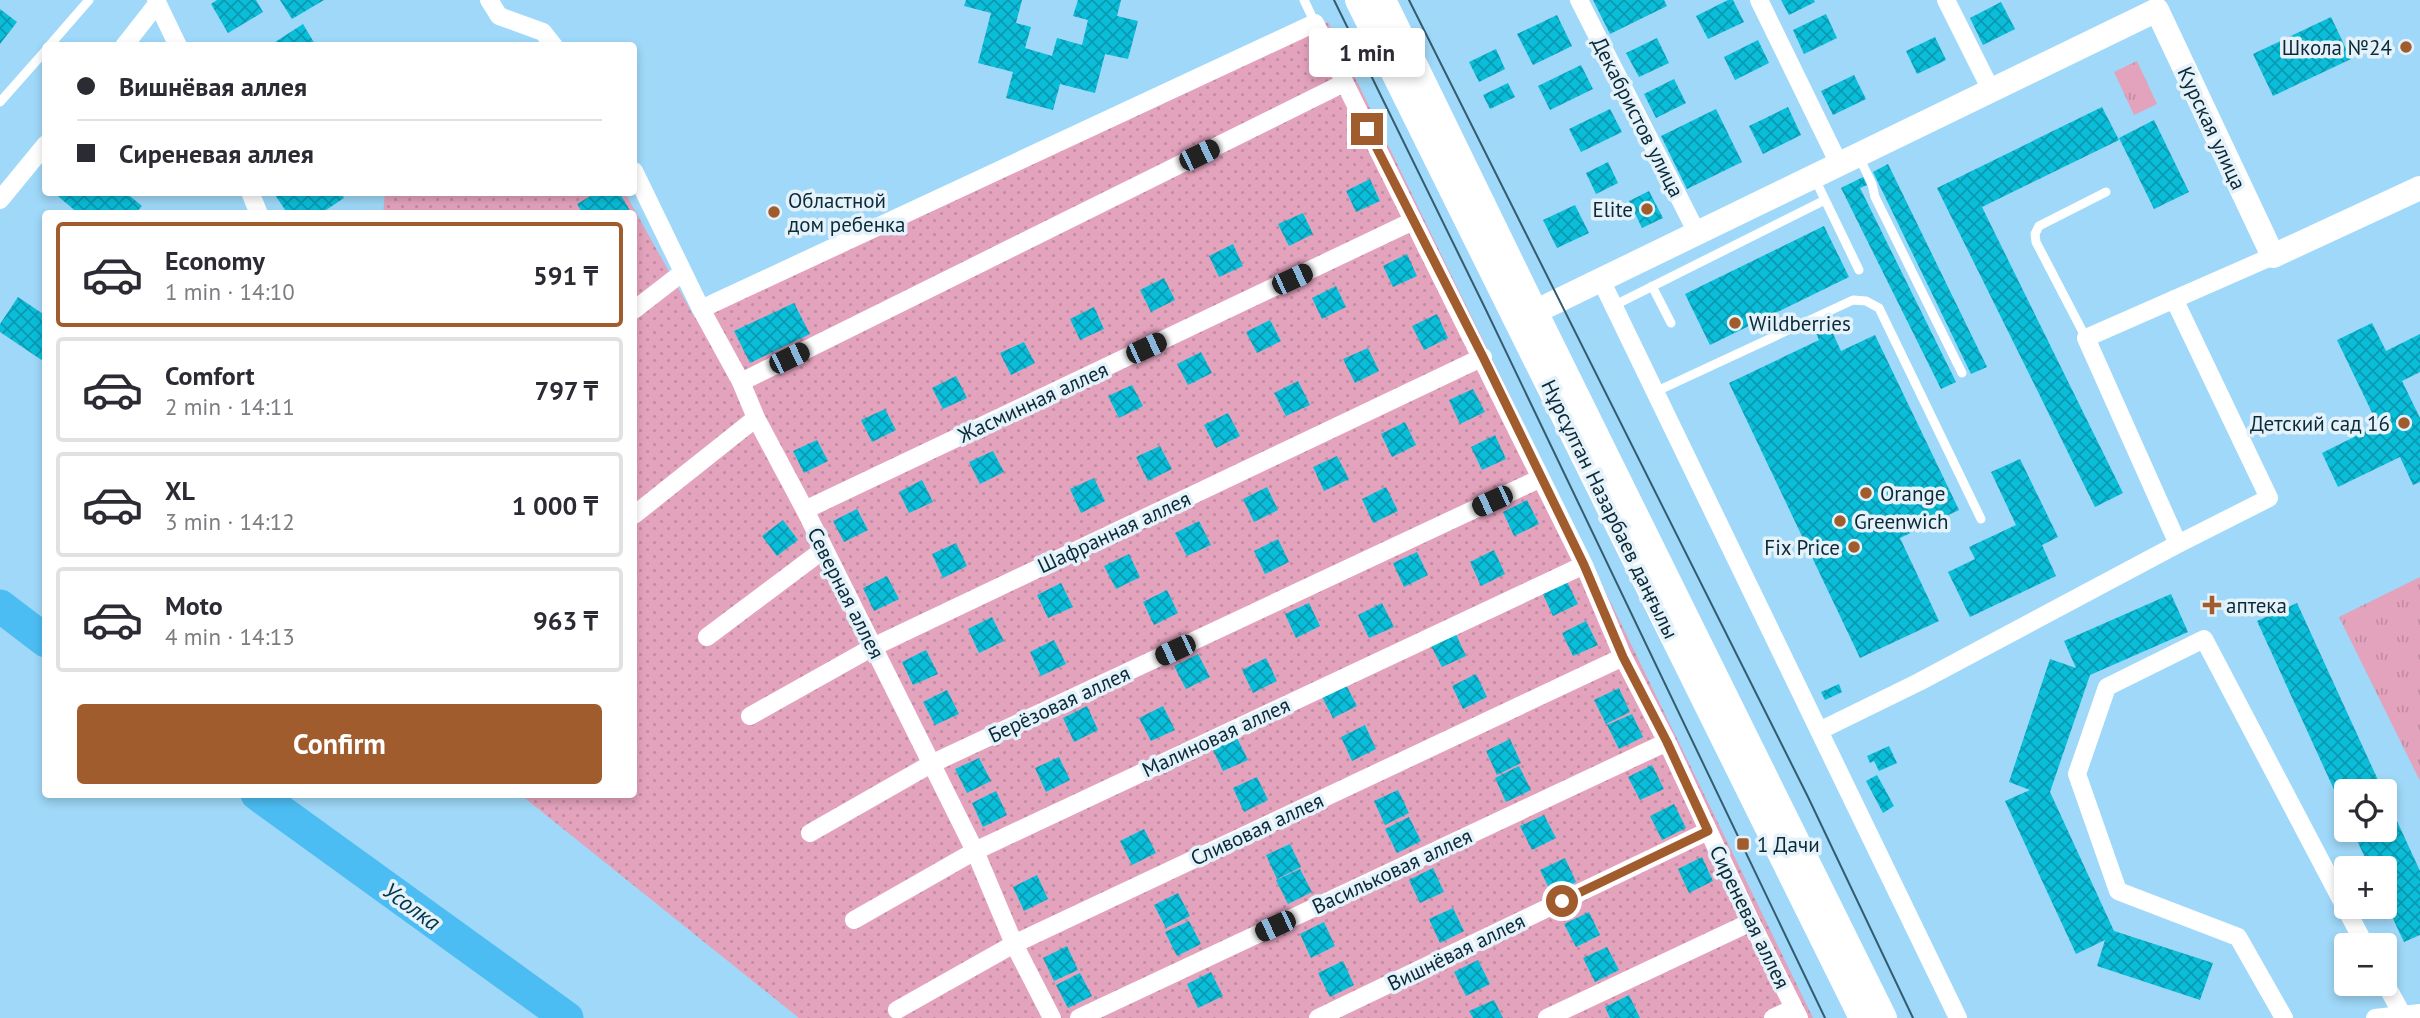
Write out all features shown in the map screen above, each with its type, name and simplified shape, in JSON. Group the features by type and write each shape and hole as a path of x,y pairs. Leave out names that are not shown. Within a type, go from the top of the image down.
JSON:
{"main road":[{"name":"Нұрсұлтан Назарбаев даңғылы","path":"1359,0 1526,316 1884,1018"},
{"name":"Нұрсұлтан Назарбаев даңғылы","path":"1383,0 1526,316 1862,1018"}],"street":[{"path":"489,0 499,16 543,32 551,42"},
{"name":"Декабристов улица","path":"1579,0 1697,233"},
{"path":"1759,0 1848,160"},
{"path":"1945,0 1991,90"},
{"path":"127,42 156,2 176,42"},
{"path":"1526,316 1991,90 2155,5"},
{"name":"Курская улица","path":"2155,5 2273,256"},
{"path":"701,309 1315,23"},
{"name":"Сиреневая аллея","path":"1315,23 1483,357 1584,565 1623,657 1667,742 1751,922 1797,1013"},
{"path":"741,382 1343,83"},
{"path":"0,201 42,149"},
{"name":"Северная аллея","path":"637,177 975,851 1014,944 1052,1018"},
{"path":"2178,544 2086,338 2420,188"},
{"name":"Жасминная аллея","path":"805,510 1413,221"},
{"path":"637,308 683,272"},
{"path":"1601,280 1958,1018"},
{"path":"1821,730 1919,682 2269,498 2174,299"},
{"name":"Шафранная аллея","path":"750,716 873,647 1483,357"},
{"path":"637,513 756,418"},
{"name":"Берёзовая аллея","path":"810,833 931,764 1541,478"},
{"path":"707,637 823,550"},
{"name":"Малиновая аллея","path":"854,920 975,851 1584,565"},
{"path":"2284,1018 2238,937 2118,891 2077,774 2107,687 2204,639 2359,933"},
{"name":"Сливовая аллея","path":"897,1010 1014,944 1623,657"},
{"name":"Васильковая аллея","path":"1079,1018 1667,742"},
{"name":"Вишнёвая аллея","path":"1318,1018 1708,831"},
{"path":"1547,1018 1751,922"},
{"path":"2392,996 2402,1014"},
{"path":"1773,1018 1797,1013"},
{"path":"2375,1018 2420,1013"}],"lane":[{"path":"52,42 89,0"},
{"path":"1304,0 1315,23"},
{"path":"0,103 42,55"},
{"path":"1848,160 1872,184 1875,197 1962,373"},
{"path":"1814,176 1858,270"},
{"path":"2086,338 2036,242 2035,234 2039,226 2106,192"},
{"path":"1613,306 1825,201"},
{"path":"1652,286 1671,324"},
{"path":"1655,392 1853,300 1866,301 1879,308 1981,519"}],"green space":[{"path":"1328,22 1813,1018 799,1018 525,798 637,798 637,214 695,318"},
{"path":"2137,61 2157,104 2134,115 2114,72"},
{"path":"385,196 627,196 635,210 383,210"},
{"path":"2420,577 2420,781 2339,617"}],"building":[{"path":"217,0 256,0 263,12 228,33 211,4"},
{"path":"280,0 324,0 292,19"},
{"path":"966,0 1022,0 1016,23 1031,27 1025,48 1052,56 1057,38 1082,45 1088,20 1073,16 1078,0 1121,0 1117,16 1138,21 1128,59 1105,54 1095,93 1060,84 1053,110 1006,98 1013,72 978,63 991,13 964,6"},
{"path":"1593,0 1664,0 1667,6 1610,34"},
{"path":"1733,0 1744,22 1708,39 1696,16"},
{"path":"1781,0 1814,0 1815,2 1789,15"},
{"path":"2001,2 2015,29 1983,45 1970,18"},
{"path":"0,9 17,22 0,44"},
{"path":"1826,14 1837,38 1804,54 1793,30"},
{"path":"1557,15 1572,46 1533,65 1517,34"},
{"path":"2331,17 2351,59 2273,96 2253,54"},
{"path":"303,24 314,42 275,42"},
{"path":"1935,37 1946,60 1917,74 1906,51"},
{"path":"1657,38 1669,63 1639,77 1626,53"},
{"path":"1758,40 1769,63 1735,80 1724,57"},
{"path":"1496,49 1505,69 1479,82 1469,62"},
{"path":"1581,65 1593,89 1550,110 1538,86"},
{"path":"1854,75 1866,99 1833,115 1821,91"},
{"path":"1674,79 1686,103 1656,118 1644,94"},
{"path":"1508,83 1515,97 1490,109 1483,95"},
{"path":"1788,107 1801,135 1763,154 1749,126"},
{"path":"2102,107 2119,140 1982,207 2123,493 2095,507 1937,188"},
{"path":"1610,109 1622,132 1581,152 1569,129"},
{"path":"1716,109 1742,162 1687,189 1661,136"},
{"path":"2154,120 2189,192 2154,209 2119,138"},
{"path":"1608,162 1618,183 1596,194 1586,173"},
{"path":"1888,164 1987,367 1971,374 1873,172"},
{"path":"1863,177 1867,185 1860,188 1956,382 1941,389 1841,188"},
{"path":"1370,179 1380,201 1356,212 1346,191"},
{"path":"1649,191 1663,218 1642,228 1629,201"},
{"path":"58,196 130,196 142,206 138,210 74,210"},
{"path":"276,196 344,198 326,210 285,210"},
{"path":"590,196 621,196 630,210 581,210 577,204"},
{"path":"1575,205 1589,233 1557,248 1543,220"},
{"path":"1303,213 1313,234 1289,246 1278,224"},
{"path":"1824,226 1849,277 1710,345 1685,294"},
{"path":"1233,244 1243,266 1219,277 1209,256"},
{"path":"1407,254 1417,276 1393,287 1383,266"},
{"path":"1164,278 1175,300 1151,312 1140,290"},
{"path":"1336,286 1346,307 1322,319 1312,298"},
{"path":"18,297 42,313 42,360 0,332 0,324"},
{"path":"794,303 810,334 750,363 734,331"},
{"path":"1094,307 1104,329 1080,340 1070,319"},
{"path":"1437,314 1448,338 1424,350 1412,326"},
{"path":"1270,320 1281,341 1257,353 1246,332"},
{"path":"2372,323 2386,351 2420,334 2420,372 2402,381 2420,418 2420,482 2413,485 2400,457 2338,487 2322,453 2378,425 2337,340"},
{"name":"Orange","path":"1829,325 1841,351 1875,335 1959,510 1900,538 1939,621 1860,658 1729,383 1819,340 1815,331"},
{"path":"1024,342 1035,363 1011,375 1000,353"},
{"path":"1368,348 1379,371 1355,383 1343,359"},
{"path":"1201,352 1212,373 1188,385 1177,364"},
{"path":"956,376 967,398 943,409 932,388"},
{"path":"1298,381 1310,405 1286,416 1274,393"},
{"path":"1132,385 1143,406 1119,418 1108,396"},
{"path":"1473,389 1485,412 1460,424 1449,400"},
{"path":"885,409 896,430 872,442 861,420"},
{"path":"1228,413 1240,436 1216,448 1204,425"},
{"path":"1405,422 1416,445 1392,457 1381,434"},
{"path":"1495,435 1506,459 1482,470 1471,447"},
{"path":"817,440 828,461 804,473 793,451"},
{"path":"1160,446 1172,469 1148,481 1136,457"},
{"path":"993,451 1004,472 980,484 969,462"},
{"path":"1337,456 1349,479 1324,491 1313,467"},
{"path":"2020,459 2058,537 2042,545 2056,576 1970,617 1948,572 1975,559 1969,547 2016,525 1991,472"},
{"path":"1094,478 1105,501 1081,513 1070,489"},
{"path":"922,480 933,502 909,513 899,492"},
{"path":"1267,487 1278,510 1254,522 1243,499"},
{"path":"1386,487 1398,511 1373,523 1362,499"},
{"path":"1527,500 1539,524 1514,536 1503,512"},
{"path":"857,509 868,530 844,542 833,521"},
{"path":"783,520 798,540 777,556 762,536"},
{"path":"1199,521 1211,545 1187,556 1175,533"},
{"path":"1278,539 1289,562 1265,574 1254,551"},
{"path":"956,543 967,566 943,578 932,554"},
{"path":"1494,550 1505,574 1481,586 1470,562"},
{"path":"1417,552 1428,575 1404,587 1393,563"},
{"path":"1129,554 1140,577 1116,589 1104,566"},
{"path":"887,576 899,599 874,611 863,588"},
{"path":"1566,580 1578,604 1553,616 1542,592"},
{"path":"1061,583 1073,607 1048,618 1037,595"},
{"path":"1167,590 1178,613 1154,625 1143,602"},
{"path":"2171,594 2188,632 2090,675 2050,792 2114,931 2213,963 2200,1000 2097,966 2105,940 2076,954 2005,801 2030,790 2009,782 2050,659 2076,668 2064,641"},
{"path":"1309,603 1320,626 1296,638 1285,614"},
{"path":"1382,603 1394,627 1369,638 1358,615"},
{"path":"2297,603 2378,779 2334,779 2334,790 2257,621"},
{"path":"992,617 1004,641 979,653 968,629"},
{"path":"1586,621 1598,645 1573,656 1562,633"},
{"path":"1455,632 1466,656 1442,667 1430,644"},
{"path":"1054,640 1066,664 1041,676 1030,652"},
{"path":"926,650 938,674 913,685 902,662"},
{"path":"1198,654 1210,677 1186,689 1174,666"},
{"path":"1266,658 1277,681 1253,693 1242,670"},
{"path":"1476,674 1487,697 1463,709 1452,686"},
{"path":"1345,683 1357,706 1333,718 1321,695"},
{"path":"1839,684 1842,692 1825,700 1821,692"},
{"path":"1619,688 1630,712 1606,724 1594,700"},
{"path":"947,690 959,714 935,725 923,702"},
{"path":"1087,706 1098,730 1074,742 1063,718"},
{"path":"1163,706 1175,730 1151,741 1139,718"},
{"path":"1632,714 1643,737 1619,749 1607,725"},
{"path":"1365,725 1376,749 1352,761 1341,737"},
{"path":"1236,736 1248,760 1223,771 1212,748"},
{"path":"1510,739 1521,763 1497,775 1486,751"},
{"path":"1889,746 1897,763 1879,771 1874,761 1870,763 1867,756"},
{"path":"1059,757 1070,780 1046,792 1035,768"},
{"path":"979,758 991,781 967,793 955,769"},
{"path":"1652,765 1664,789 1640,800 1628,777"},
{"path":"1519,766 1531,790 1506,802 1495,778"},
{"path":"1877,775 1894,806 1883,813 1866,781"},
{"path":"1257,777 1268,800 1244,812 1233,788"},
{"path":"1398,790 1409,813 1385,825 1374,801"},
{"path":"996,791 1007,815 983,827 972,803"},
{"path":"1674,804 1686,828 1662,840 1650,816"},
{"path":"1544,815 1556,838 1532,850 1520,826"},
{"path":"1409,817 1421,841 1397,853 1385,829"},
{"path":"2397,821 2420,871 2420,935 2404,942 2393,919 2397,919 2397,856 2364,856 2358,842 2397,842"},
{"path":"1144,829 1156,853 1132,865 1120,841"},
{"path":"1290,844 1301,867 1277,879 1266,855"},
{"path":"1702,857 1713,881 1689,893 1678,869"},
{"path":"1565,858 1576,882 1552,894 1540,870"},
{"path":"1433,868 1444,892 1420,903 1409,880"},
{"path":"1300,869 1312,892 1288,904 1276,880"},
{"path":"1037,875 1048,899 1024,911 1013,887"},
{"path":"1178,893 1190,916 1166,928 1154,905"},
{"path":"1453,908 1464,931 1440,943 1429,919"},
{"path":"1589,912 1600,935 1576,947 1564,924"},
{"path":"1189,921 1201,944 1177,956 1165,932"},
{"path":"1324,922 1335,946 1311,958 1300,934"},
{"path":"1067,946 1078,970 1054,981 1043,958"},
{"path":"1607,947 1619,970 1595,982 1583,958"},
{"path":"1478,960 1490,984 1466,996 1454,972"},
{"path":"1343,961 1354,985 1330,997 1318,973"},
{"path":"1211,972 1223,996 1198,1008 1187,984"},
{"path":"1080,973 1092,996 1068,1008 1056,985"},
{"path":"1629,995 1640,1018 1610,1018 1605,1007"},
{"path":"1494,1000 1503,1018 1473,1018 1469,1011"}],"waterway":[{"name":"Усолка","path":"0,606 42,638"},
{"name":"Усолка","path":"263,798 567,1018"}],"tram line":[{"path":"1334,0 1486,310 1825,1018"},
{"path":"1409,0 1808,797 1913,1018"}],"place":[{"name":"Школа №24","path":"2406,47"},
{"name":"Elite","path":"1647,209"},
{"name":"Областной дом ребенка","path":"774,212"},
{"name":"Wildberries","path":"1735,323"},
{"name":"Детский сад 16","path":"2404,423"},
{"name":"Orange","path":"1866,493"},
{"name":"Greenwich","path":"1840,521"},
{"name":"Fix Price","path":"1854,547"},
{"name":"аптека","path":"2212,605"},
{"name":"1 Дачи","path":"1743,844"}],"route":[{"path":"1367,129 1483,357 1584,565 1623,657 1667,742 1708,831 1562,901"}]}
